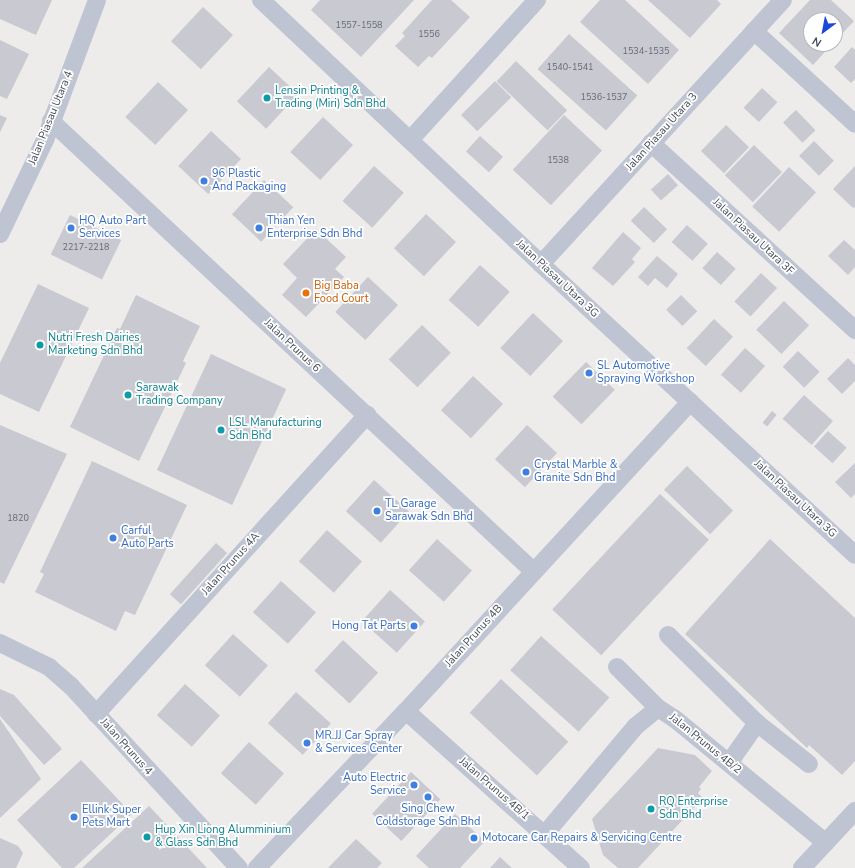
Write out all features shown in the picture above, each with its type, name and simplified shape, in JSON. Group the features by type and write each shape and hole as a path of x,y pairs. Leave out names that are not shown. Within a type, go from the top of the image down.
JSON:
{"street":[{"name":"Jalan Piasau Utara 4","path":"0,234 51,121 97,0"},
{"name":"Jalan Piasau Utara 3G","path":"261,0 541,264 855,554"},
{"path":"410,140 537,0"},
{"name":"Jalan Piasau Utara 3","path":"541,264 783,0"},
{"path":"754,31 855,124"},
{"name":"Jalan Prunus 6","path":"51,121 533,571"},
{"name":"Jalan Piasau Utara 3F","path":"651,144 855,330"},
{"name":"Jalan Prunus 4B","path":"257,868 406,711 533,571 690,402"},
{"name":"Jalan Prunus 4A","path":"96,714 367,415"},
{"path":"668,635 757,723 809,764"},
{"name":"Jalan Prunus 4","path":"0,643 49,667 70,685 240,868"},
{"path":"617,667 658,708"},
{"name":"Jalan Prunus 4B/2","path":"545,834 636,726 658,708 675,718 826,843"},
{"name":"Jalan Prunus 4B/1","path":"406,711 545,834 581,868"},
{"path":"729,763 757,723"},
{"path":"802,868 855,811"}],"building":[{"path":"0,0 52,0 36,35 0,19"},
{"path":"320,0 414,0 361,57 311,10"},
{"path":"432,0 451,0 470,17 432,58 429,56 418,67 395,46 405,36 402,33"},
{"path":"600,0 625,0 679,50 648,84 580,22"},
{"path":"648,0 717,0 721,4 690,38"},
{"path":"810,0 831,0 854,21 843,33 843,12 803,12 803,52 825,52 813,65 779,33"},
{"path":"203,7 233,35 201,69 171,41"},
{"path":"569,34 637,96 606,130 538,69"},
{"path":"0,40 29,54 7,99 0,96"},
{"path":"852,47 855,50 855,79 851,83 834,67"},
{"path":"516,61 567,110 548,130 497,81"},
{"name":"Lensin Printing & Trading (Miri) Sdn Bhd","path":"269,67 298,94 266,129 237,101"},
{"path":"495,81 511,97 477,131 461,115"},
{"path":"158,82 188,110 155,145 125,117"},
{"path":"762,88 777,102 759,122 744,108"},
{"path":"796,110 815,130 803,143 783,123"},
{"path":"0,115 7,118 0,132"},
{"path":"564,115 602,150 551,205 513,170"},
{"path":"323,117 353,145 320,180 290,152"},
{"path":"726,125 749,147 724,173 701,151"},
{"path":"211,131 241,159 208,194 178,166"},
{"path":"480,136 503,157 489,172 466,152"},
{"path":"814,141 834,161 819,176 799,156"},
{"path":"754,145 782,172 753,202 725,175"},
{"path":"374,166 404,193 372,228 343,201"},
{"path":"855,166 855,207 853,208 833,189"},
{"path":"789,167 816,192 779,232 752,206"},
{"path":"668,174 678,185 661,201 651,189"},
{"path":"264,180 293,207 261,242 232,214"},
{"path":"644,207 667,229 654,243 631,221"},
{"path":"426,214 456,242 424,276 394,248"},
{"path":"70,215 121,240 102,280 51,255"},
{"path":"687,225 708,244 692,261 672,242"},
{"path":"316,229 346,257 335,269 344,277 306,317 282,295 297,278 283,264"},
{"path":"623,232 641,248 632,259 635,262 613,286 592,268"},
{"path":"844,240 855,250 855,267 848,275 828,256"},
{"path":"717,252 736,269 721,285 702,268"},
{"path":"657,256 678,274 667,288 655,278 648,286 638,277"},
{"path":"480,265 510,292 478,327 449,300"},
{"path":"761,273 777,288 750,317 734,302"},
{"path":"368,277 398,305 365,340 335,312"},
{"name":"Nutri Fresh Dairies Marketing Sdn Bhd","path":"38,284 89,308 39,412 0,394 0,363"},
{"name":"Sarawak Trading Company","path":"136,295 200,326 183,361 186,363 139,461 70,427 117,328 120,329"},
{"path":"681,295 697,311 682,326 666,310"},
{"path":"784,301 809,325 781,354 756,330"},
{"path":"533,313 563,341 530,376 500,348"},
{"path":"714,319 733,337 706,366 687,348"},
{"path":"422,325 451,353 417,387 389,360"},
{"path":"745,348 765,366 741,393 721,375"},
{"path":"798,351 820,372 804,388 783,367"},
{"name":"LSL Manufacturing Sdn Bhd","path":"211,354 286,389 232,505 157,470"},
{"path":"848,358 855,365 855,381 842,394 827,379"},
{"path":"586,362 615,390 581,424 553,397"},
{"path":"473,376 503,404 471,438 441,410"},
{"path":"804,395 833,421 812,445 783,419"},
{"path":"772,411 777,415 767,426 763,423"},
{"path":"0,425 67,454 4,584 0,582"},
{"path":"527,425 557,453 525,487 495,459"},
{"path":"828,431 847,448 833,463 814,447"},
{"name":"Carful Auto Parts","path":"92,461 187,505 135,615 125,611 116,631 35,592 44,574 40,572"},
{"path":"855,463 855,494 851,498 835,482"},
{"path":"687,466 733,510 710,534 664,490"},
{"name":"TL Garage Sarawak Sdn Bhd","path":"374,480 409,511 381,543 346,511"},
{"path":"660,494 709,540 601,655 552,610"},
{"path":"327,530 362,561 334,593 299,561"},
{"path":"437,539 472,570 444,602 409,570"},
{"path":"770,539 855,618 855,761 842,775 809,745 807,748 685,634"},
{"path":"216,543 227,553 181,604 170,594"},
{"path":"281,581 316,612 288,644 253,612"},
{"path":"390,590 425,621 397,653 362,621"},
{"path":"233,634 268,665 240,697 205,665"},
{"path":"541,636 609,698 579,732 510,670"},
{"path":"343,640 378,673 349,703 314,671"},
{"path":"501,679 568,742 537,775 470,713"},
{"path":"185,684 220,715 192,747 157,715"},
{"path":"0,689 14,695 62,749 44,765 0,716"},
{"path":"296,692 331,723 303,755 268,723"},
{"path":"0,719 41,779 0,818"},
{"path":"249,742 284,773 256,805 221,773"},
{"path":"658,748 695,755 712,771 699,787 701,789 698,793 703,798 638,868 618,868 603,855 592,819"},
{"name":"Ellink Super Pets Mart","path":"81,760 132,814 74,868 62,868 17,820"},
{"path":"411,772 440,799 401,841 372,814"},
{"name":"Hup Xin Liong Alumminium & Glass Sdn Bhd","path":"149,806 207,868 82,868"},
{"path":"455,814 485,841 460,868 429,868 416,856"},
{"path":"0,838 18,846 23,853 16,868 0,868"},
{"path":"356,839 382,863 377,868 328,868"},
{"path":"500,857 512,868 490,868"}],"place":[{"name":"Lensin Printing & Trading (Miri) Sdn Bhd","path":"267,98"},
{"name":"96 Plastic And Packaging","path":"204,181"},
{"name":"HQ Auto Part Services","path":"71,228"},
{"name":"Thian Yen Enterprise Sdn Bhd","path":"259,228"},
{"name":"Big Baba Food Court","path":"306,293"},
{"name":"Nutri Fresh Dairies Marketing Sdn Bhd","path":"40,345"},
{"name":"SL Automotive Spraying Workshop","path":"589,373"},
{"name":"Sarawak Trading Company","path":"128,395"},
{"name":"LSL Manufacturing Sdn Bhd","path":"221,430"},
{"name":"Crystal Marble & Granite Sdn Bhd","path":"526,472"},
{"name":"TL Garage Sarawak Sdn Bhd","path":"377,511"},
{"name":"Carful Auto Parts","path":"113,538"},
{"name":"Hong Tat Parts","path":"414,626"},
{"name":"MR.JJ Car Spray & Services Center","path":"307,743"},
{"name":"Auto Electric Service","path":"414,785"},
{"name":"Sing Chew Coldstorage Sdn Bhd","path":"428,797"},
{"name":"RQ Enterprise Sdn Bhd","path":"651,809"},
{"name":"Ellink Super Pets Mart","path":"74,817"},
{"name":"Hup Xin Liong Alumminium & Glass Sdn Bhd","path":"147,837"},
{"name":"Motocare Car Repairs & Servicing Centre","path":"474,838"}]}
